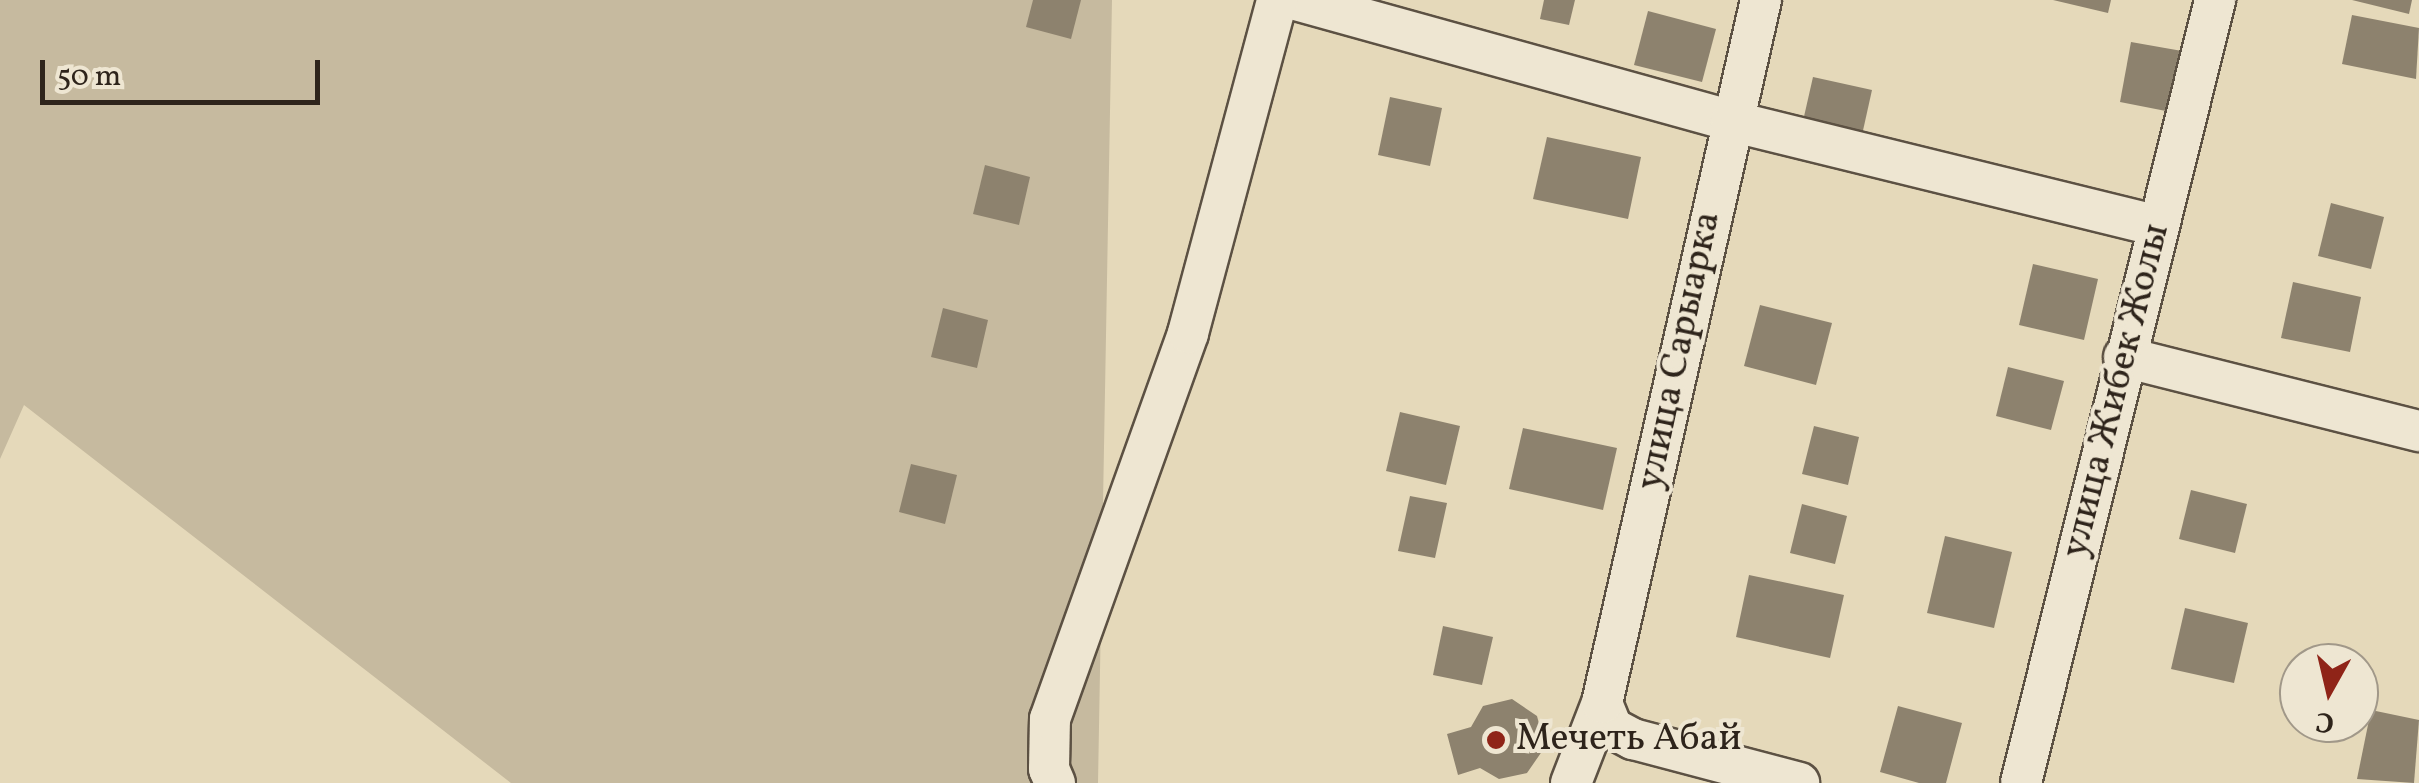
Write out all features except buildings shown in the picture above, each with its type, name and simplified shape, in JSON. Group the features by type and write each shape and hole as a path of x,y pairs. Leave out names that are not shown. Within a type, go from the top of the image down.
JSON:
{"street":[{"path":"1055,783 1050,769 1050,719 1188,333 1276,0"},
{"path":"1296,0 1731,120 2158,226"},
{"name":"улица Сарыарка","path":"1571,783 1602,703 1761,0"},
{"name":"улица Жибек Жолы","path":"2021,783 2215,0"},
{"path":"2124,358 2419,432"},
{"path":"1602,703 1612,728 1633,738 1799,783"}],"shaded area":[{"path":"0,0 1112,0 1098,783 511,783 24,405 0,459"}],"place":[{"name":"Мечеть Абай","path":"1496,740"}]}
